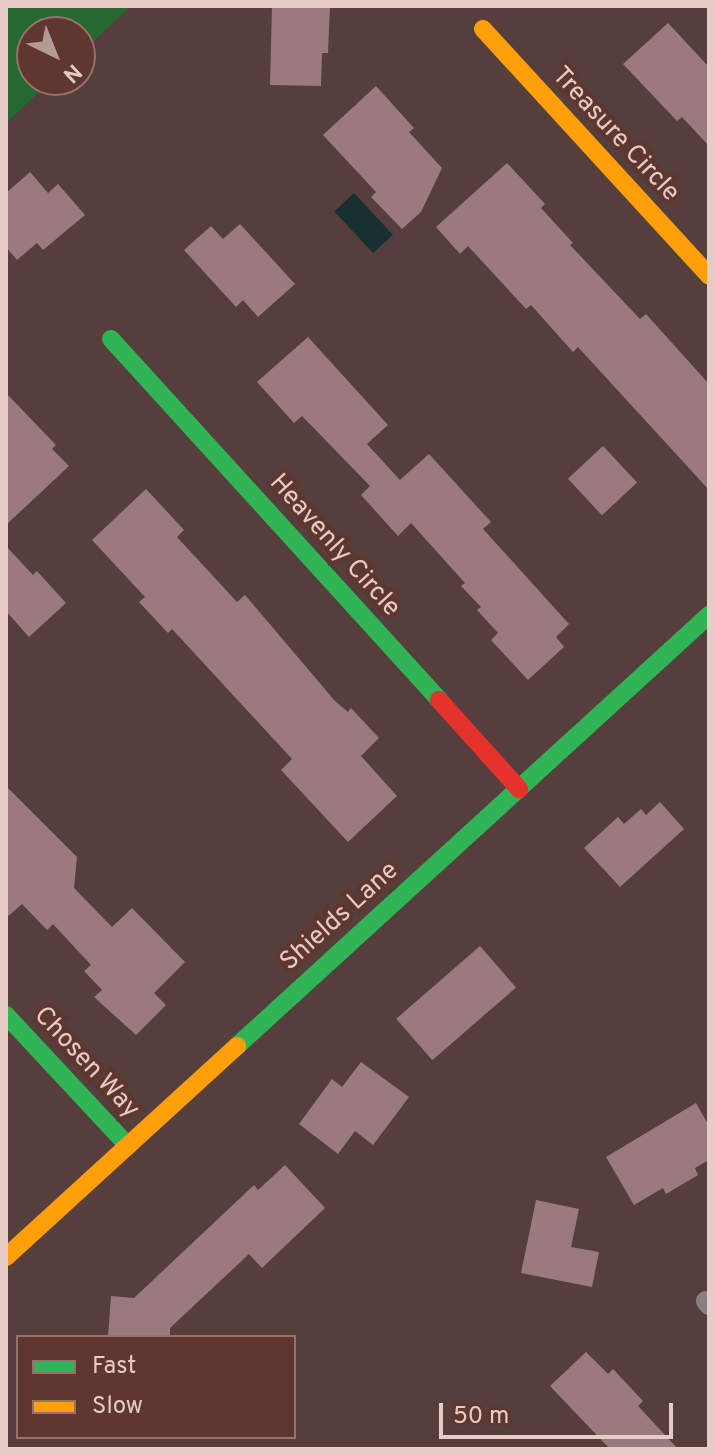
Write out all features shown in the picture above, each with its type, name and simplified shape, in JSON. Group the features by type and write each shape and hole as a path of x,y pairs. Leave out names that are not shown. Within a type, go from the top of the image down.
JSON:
{"street":[{"name":"Treasure Circle","path":"483,29 709,276"},
{"name":"Heavenly Circle","path":"111,339 519,789"},
{"name":"Shields Lane","path":"6,1257 709,615"},
{"name":"Chosen Way","path":"6,1015 128,1146"}],"green space":[{"path":"6,6 131,6 96,39 96,16 16,16 16,96 35,96 6,123"}],"water":[{"path":"354,193 393,235 373,253 334,211"}],"building":[{"path":"272,6 330,6 328,53 322,53 321,86 270,85"},
{"path":"668,23 709,67 709,146 682,117 677,121 623,64"},
{"path":"376,86 414,128 409,132 442,168 421,212 402,229 371,197 376,192 323,135"},
{"path":"507,163 545,204 541,208 573,243 570,245 640,319 646,314 709,384 709,490 578,347 573,352 531,305 526,309 468,246 460,254 436,227"},
{"path":"30,172 48,193 58,184 85,215 43,250 37,243 17,260 6,247 6,193"},
{"path":"240,224 295,284 258,317 243,300 236,307 184,250 211,226 223,239"},
{"path":"308,337 388,425 367,444 400,480 429,454 491,522 483,529 569,624 556,637 564,647 528,680 491,640 498,633 477,610 481,607 461,586 465,583 411,523 398,536 361,495 370,486 302,416 294,423 257,382"},
{"path":"6,393 56,445 52,449 69,466 6,525"},
{"path":"603,446 637,483 602,515 568,479"},
{"path":"146,489 184,530 177,537 237,602 245,595 335,701 348,712 351,708 379,738 361,756 397,796 348,842 281,770 292,759 172,629 168,633 139,602 145,597 92,540"},
{"path":"6,546 33,575 37,571 66,603 29,637 6,611"},
{"path":"6,786 77,857 74,888 112,927 132,908 185,962 154,993 166,1005 136,1035 94,997 102,990 84,971 91,965 53,924 47,930 22,904 6,918"},
{"path":"660,802 684,829 620,887 584,848 618,817 624,824 641,809 646,815"},
{"path":"480,946 516,988 432,1060 396,1019"},
{"path":"361,1062 409,1097 373,1145 355,1131 338,1154 299,1124 332,1079 342,1087"},
{"path":"696,1103 709,1126 709,1160 695,1168 698,1175 666,1194 663,1188 634,1205 606,1157"},
{"path":"285,1165 325,1208 262,1268 249,1254 170,1328 170,1335 108,1335 111,1296 134,1298 254,1185 258,1190"},
{"path":"536,1200 579,1209 571,1247 599,1252 592,1287 521,1273"},
{"path":"586,1352 608,1374 613,1369 643,1401 638,1406 678,1449 610,1449 550,1386"}],"traffic: fast":[{"path":"111,339 439,700"},
{"path":"237,1046 709,615"},
{"path":"6,1015 128,1146"}],"traffic: slow":[{"path":"483,29 709,276"},
{"path":"6,1257 237,1046"}],"traffic: jam":[{"path":"439,700 519,789"}]}
